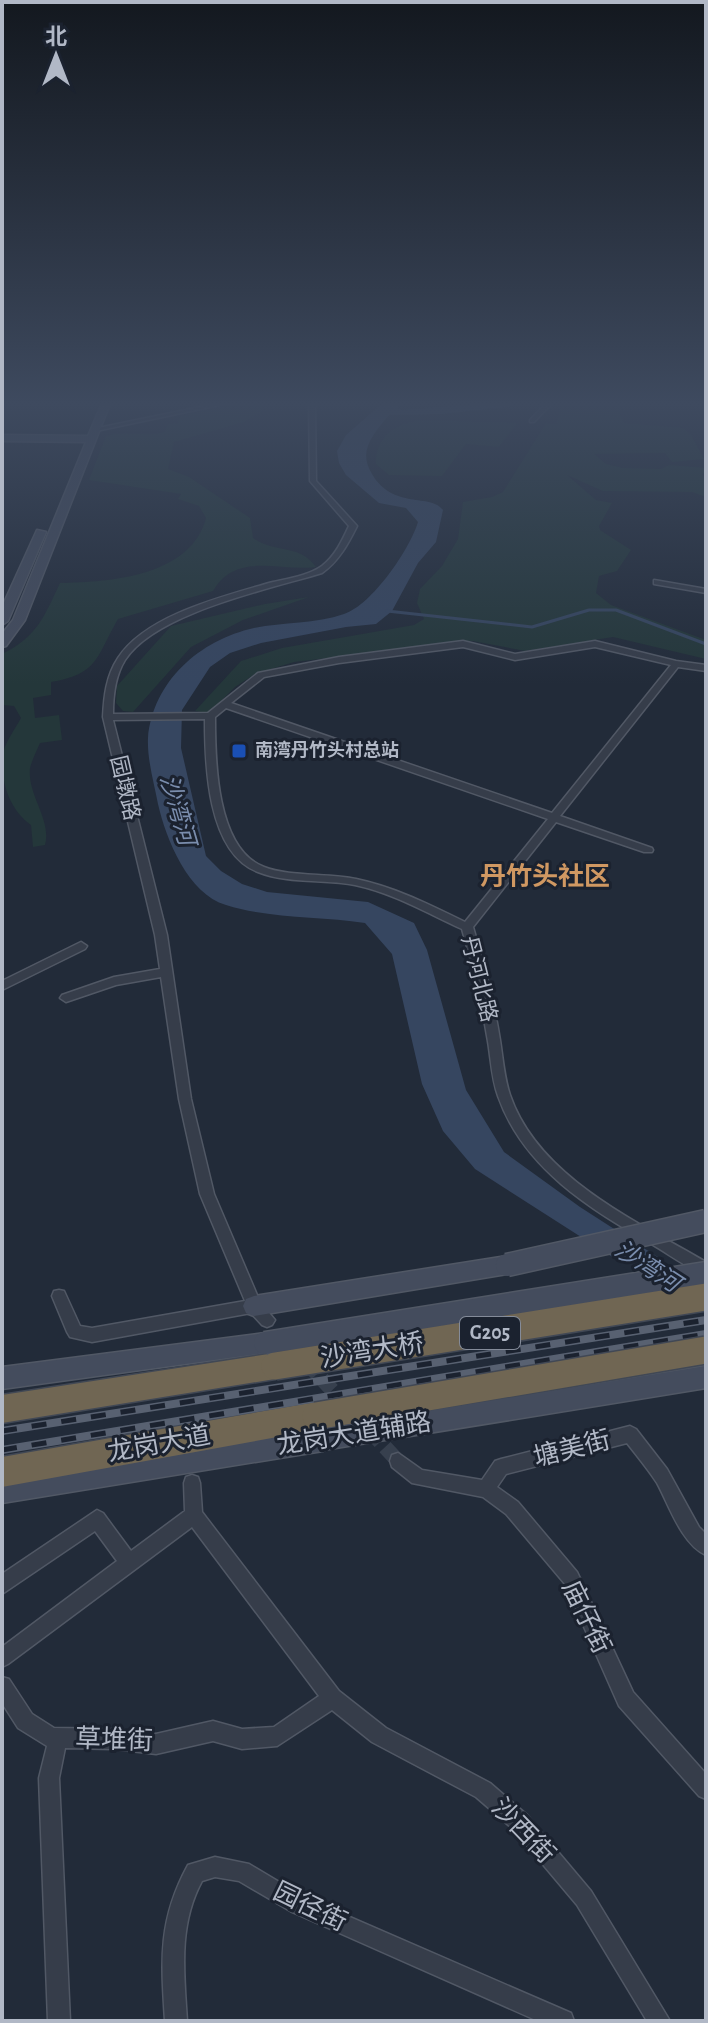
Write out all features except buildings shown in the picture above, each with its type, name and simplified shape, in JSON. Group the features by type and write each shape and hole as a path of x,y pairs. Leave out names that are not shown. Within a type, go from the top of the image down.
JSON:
{"highway":[{"path":"488,1333 625,1288"},
{"name":"沙湾大桥","path":"265,1334 488,1333 706,1297"},
{"name":"G205","path":"2,1409 265,1334"},
{"name":"G205","path":"319,1427 706,1350"},
{"name":"龙岗大道","path":"2,1472 319,1427"}],"main road":[{"path":"2,621 57,495"},
{"path":"2,643 19,620 65,495"},
{"path":"265,1334 507,1265 706,1221"},
{"path":"2,1378 265,1334 625,1288 706,1271"},
{"name":"龙岗大道辅路","path":"2,1491 319,1427 706,1377"}],"street":[{"name":"园墩路","path":"265,1334 207,1194 185,1099 161,935 108,717 108,691 125,654 158,626 331,565 353,526 326,495"},
{"path":"657,582 706,591"},
{"path":"108,717 210,716 261,675 339,660 463,644 515,657 595,644 676,664 706,668"},
{"path":"467,927 676,664"},
{"path":"224,704 648,850"},
{"name":"丹河北路","path":"210,716 211,772 229,841 241,858 260,869 366,884 467,927 482,975 505,1099 524,1139 552,1170 583,1193 706,1271"},
{"path":"2,986 81,946"},
{"path":"66,998 114,981 166,972"},
{"path":"59,1296 75,1332 92,1335 265,1334"},
{"name":"塘美街","path":"486,1489 501,1467 630,1434 661,1475 693,1533 706,1546"},
{"name":"庙仔街","path":"398,1461 418,1477 486,1489 512,1508 571,1578 626,1699 706,1789"},
{"path":"2,1658 194,1515 192,1483"},
{"name":"沙西街","path":"194,1515 332,1698 379,1735 483,1790 520,1822 584,1898 659,2021"},
{"path":"2,1585 97,1519 129,1563"},
{"name":"草堆街","path":"2,1686 25,1721 51,1738 114,1739 156,1744 213,1731 242,1739 277,1736 332,1698"},
{"path":"58,1738 49,1778 59,2021"},
{"name":"园径街","path":"176,2021 173,1935 181,1895 195,1872 215,1867 242,1871 299,1905 563,2021"}],"shaded area":[{"path":"180,495 216,495 250,518 253,538 269,546 303,555 316,567 246,567 223,579 213,591 118,619 100,654 87,669 67,679 51,682 51,695 33,698 35,718 59,715 62,740 40,743 30,768 32,788 43,817 46,836 45,845 33,847 31,825 12,803 3,774 4,749 21,718 14,706 2,705 2,654 32,633 60,583 102,581 146,572 167,564 184,552 198,537 206,518 199,506 178,499"},
{"path":"591,495 596,500 612,503 599,526 600,530 631,550 617,571 599,576 596,593 611,605 706,640 706,659 613,637 525,651 473,641 294,662 255,674 235,687 209,713 195,711 241,661 282,648 414,625 424,619 417,603 420,589 442,566 458,539 463,502 492,497"},
{"path":"309,597 243,620 191,647 133,712 123,711 116,703 117,686 171,626"}],"water":[{"name":"沙湾河","path":"370,495 397,495 430,502 443,510 436,542 418,563 392,611 376,624 261,643 230,653 210,667 182,710 181,748 206,856 221,871 242,884 267,892 368,902 414,923 427,950 466,1090 504,1152 580,1207 706,1288 706,1317 475,1169 443,1131 422,1084 392,954 365,923 260,913 226,905 200,890 173,848 158,804 148,738 159,698 169,681 198,653 234,634 265,626 322,620 355,609 366,600 398,561 418,522 406,508 379,503"}],"pier":[{"path":"666,1257 706,1283 706,1321 618,1264"}],"waterway":[{"path":"387,611 532,627 589,610 616,610 706,644"}],"tunnel":[{"path":"307,1363 349,1408"},
{"path":"370,1431 398,1461"}],"railway":[{"path":"2,1431 706,1320"},
{"path":"2,1450 706,1334"}],"place":[{"name":"南湾丹竹头村总站","path":"239,751"}],"district":[{"name":"丹竹头社区","path":"545,877"}]}
